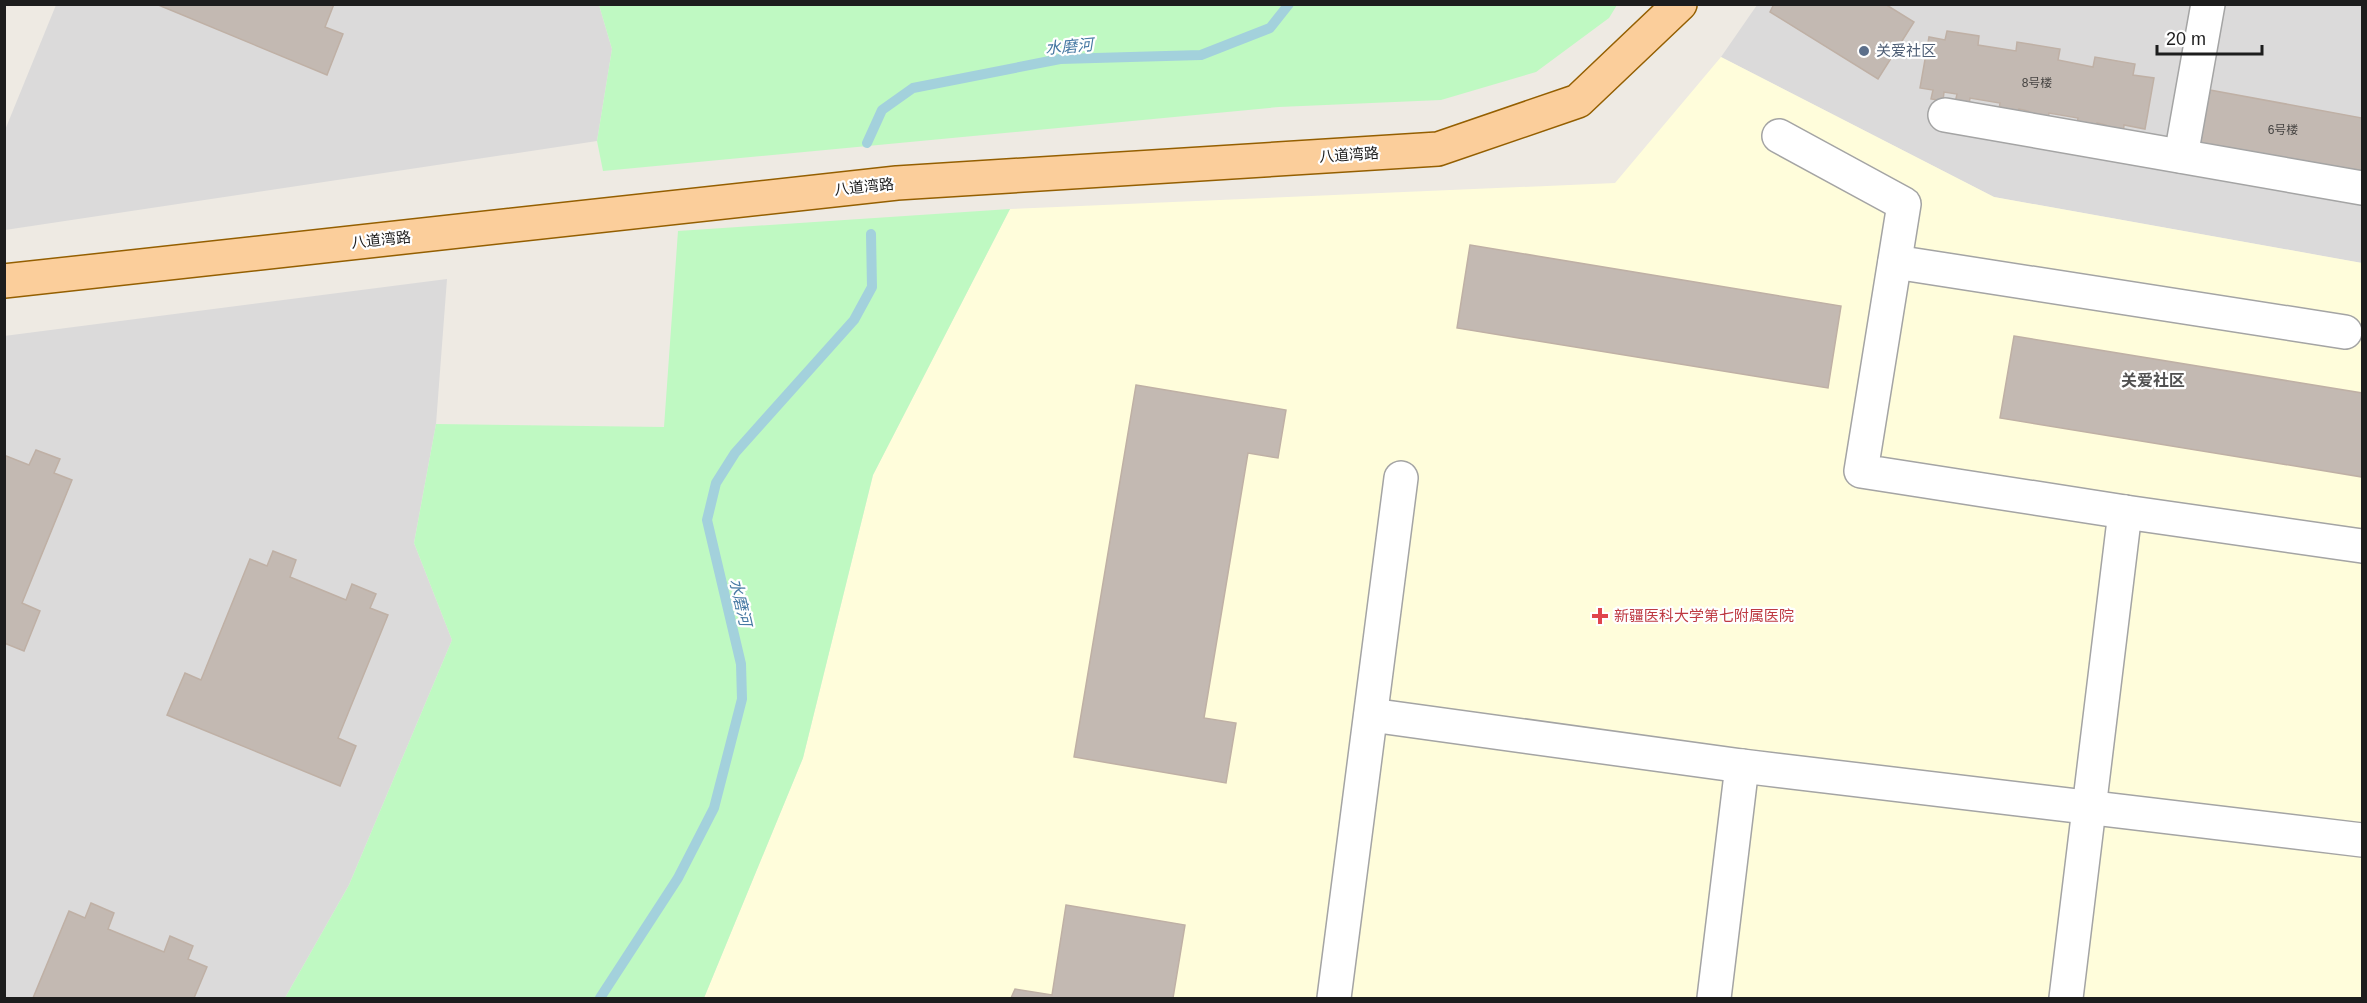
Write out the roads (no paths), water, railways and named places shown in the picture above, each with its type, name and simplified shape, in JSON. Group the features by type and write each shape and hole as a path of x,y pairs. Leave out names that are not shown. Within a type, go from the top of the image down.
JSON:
{"main road":[{"name":"八道湾路","path":"4,281 897,183 1438,149 1578,101 1680,4"}],"street":[{"path":"2181,156 2208,4"},
{"path":"1945,115 2362,188"},
{"path":"1779,136 1904,204 1861,471 2362,546"},
{"path":"1895,262 2345,332"},
{"path":"1334,999 1401,478"},
{"path":"2066,999 2125,512"},
{"path":"1371,715 1742,766 2362,840"},
{"path":"1714,999 1742,766"}],"waterway":[{"name":"水磨河","path":"867,143 882,110 913,88 1060,59 1201,55 1270,28 1289,4"},
{"name":"水磨河","path":"600,998 678,878 714,808 742,699 741,664 707,520 716,483 735,453 854,320 872,287 871,234"}],"place":[{"name":"关爱社区","path":"1864,51"},
{"name":"新疆医科大学第七附属医院","path":"1600,616"}],"district":[{"name":"关爱社区","path":"2153,380"}]}
